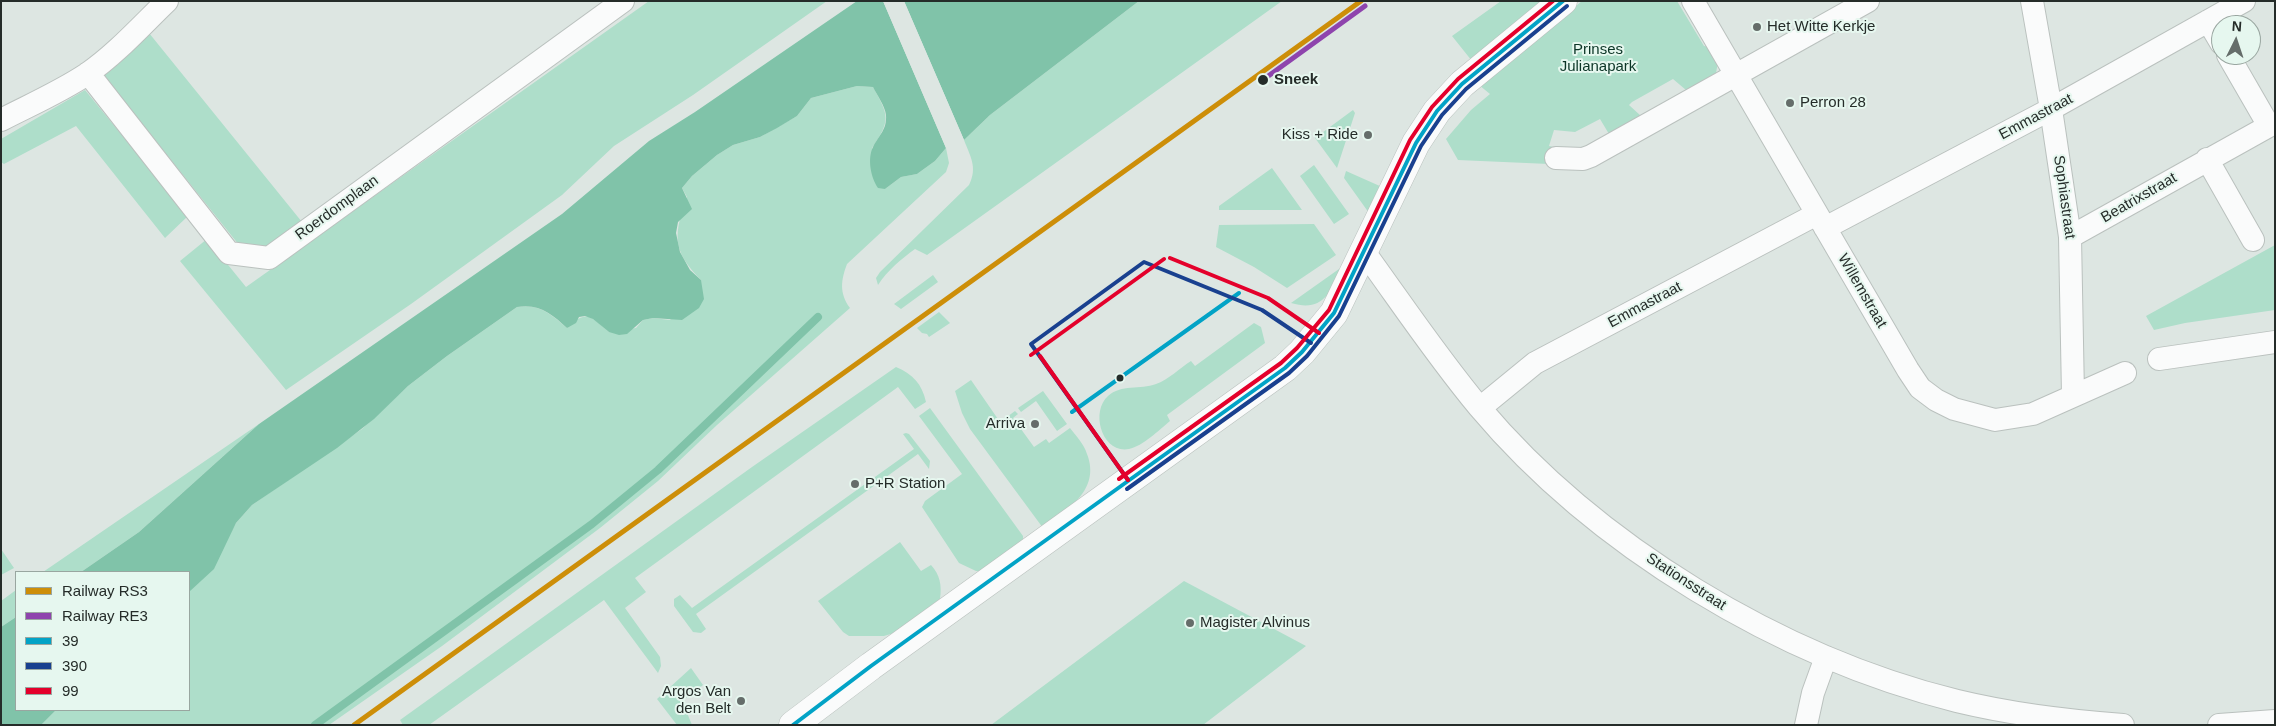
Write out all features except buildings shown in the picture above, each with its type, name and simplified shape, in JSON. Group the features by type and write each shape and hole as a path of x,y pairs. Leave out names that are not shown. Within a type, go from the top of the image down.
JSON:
{"main road":[{"path":"793,725 871,666 1285,368 1302,352 1334,313 1365,253 1416,143 1437,111 1462,84 1563,1"}],"street":[{"path":"1,120 88,74 167,1"},
{"name":"Willemstraat","path":"1693,1 1920,388 1936,400 1954,409 1995,420 2033,414 2125,373"},
{"path":"1556,158 1583,159 1591,156 1868,1"},
{"name":"Sophiastraat","path":"2032,1 2051,109 2070,237 2073,395"},
{"name":"Emmastraat","path":"1480,408 1535,363 2051,109 2244,1"},
{"name":"Roerdomplaan","path":"88,74 229,253 269,258 616,3"},
{"path":"2208,21 2211,26"},
{"name":"Beatrixstraat","path":"2070,237 2269,126 2234,65"},
{"path":"2208,159 2253,240"},
{"name":"Stationsstraat","path":"1365,253 1480,408 1532,461 1581,509 1626,543 1719,604 1779,636 1826,657 1910,688 1957,701 2026,714 2108,724"},
{"path":"2159,359 2275,342"},
{"path":"1806,725 1813,693 1826,657"},
{"path":"2220,725 2275,722"}],"green space":[{"path":"649,1 827,1 693,95 614,146 562,195 411,304 286,390 180,261 207,239 246,287"},
{"path":"1139,1 1282,1 927,255 915,249 904,257 878,285 876,278 880,272 969,185 972,179 973,167 964,140 990,115"},
{"path":"1501,1 1545,1 1472,61 1452,36"},
{"name":"Prinses Julianapark","path":"1582,1 1677,1 1704,46 1710,47 1718,62 1716,73 1686,90 1673,79 1632,102 1629,105 1641,116 1609,134 1600,119 1575,132 1554,130 1549,146 1553,147 1549,164 1458,160 1446,139 1471,110 1490,94 1479,85"},
{"path":"149,33 302,222 251,260 103,75"},
{"path":"857,86 873,87 886,118 882,131 872,148 885,189 901,177 917,174 935,161 946,148 949,163 946,172 847,264 842,286 844,297 850,308 717,425 658,481 600,528 442,646 329,725 41,725 55,711 190,711 190,591 226,541 236,523 252,505 362,429 408,386 517,307 538,308 550,314 567,328 579,318 588,317 609,332 636,328 643,320 653,318 670,320 701,280 684,260 678,241 679,221 687,197 682,188 692,176 717,155 733,145 760,137 797,116 811,98"},
{"path":"85,90 188,216 165,238 76,126 4,164 1,162 1,139"},
{"path":"1353,110 1355,113 1337,168 1315,138"},
{"path":"1314,165 1349,214 1334,224 1300,176"},
{"path":"1272,168 1302,210 1219,210 1219,206"},
{"path":"1346,171 1382,187 1369,213 1344,178"},
{"path":"1314,224 1336,255 1287,288 1254,267 1216,247 1219,225"},
{"path":"2275,245 2275,310 2185,323 2154,330 2146,316"},
{"path":"1339,269 1342,273 1328,295 1322,300 1310,305 1291,303"},
{"path":"933,275 938,282 901,309 894,304"},
{"path":"939,312 950,323 929,337 917,328"},
{"path":"1254,323 1261,327 1265,343 1167,415 1170,421 1151,437 1140,445 1129,449 1120,449 1106,439 1100,421 1100,412 1103,403 1113,392 1150,386 1169,377 1191,361 1195,366"},
{"path":"896,367 916,380 926,402 915,409 898,387 635,578 646,592 625,608 660,657 661,666 658,673 604,600 429,725 403,725 400,720 752,467"},
{"path":"971,380 1000,422 1015,411 1018,414 1013,418 1034,447 1046,439 1049,443 1070,428 1086,450 1090,467 1086,488 1071,506 1043,528 970,429 962,413 955,391"},
{"path":"1043,391 1067,424 1057,431 1036,401 1021,412 1018,408"},
{"path":"930,408 1023,536 1023,540 982,571 976,571 959,563 922,507 925,501 962,474 919,416"},
{"path":"259,424 139,532 82,571 44,571"},
{"path":"903,434 909,434 930,461 929,469 918,454 696,614 706,629 701,633 693,632 674,606 674,599 680,595 692,608 914,449"},
{"path":"900,542 921,571 931,565 934,569 940,580 940,599 894,633 884,636 849,636 843,632 818,601"},
{"path":"1,549 14,568 1,575"},
{"name":"Magister Alvinus","path":"1184,581 1306,646 1203,725 991,725"},
{"path":"15,591 15,618 1,627 1,601"},
{"path":"691,668 703,685 682,701 692,725 677,725 657,699"}],"shaded area":[{"path":"857,1 883,1 946,148 935,161 917,174 901,177 885,189 878,188 872,174 870,157 873,147 884,129 886,115 883,104 873,87 857,86 811,98 797,116 760,137 733,145 717,155 692,176 682,188 692,209 678,222 676,233 680,252 690,270 701,280 704,299 699,308 682,320 653,318 643,320 627,334 619,335 609,332 593,319 585,316 579,317 576,323 567,328 556,318 539,308 517,307 408,386 374,419 337,448 252,505 236,523 214,569 190,591 190,571 82,571 139,532 259,424 562,214 649,141 695,112"},
{"path":"904,1 1139,1 990,115 964,140"},
{"path":"15,618 15,711 55,711 41,725 1,725 1,627"}],"pier":[{"path":"883,1 885,1 948,147 946,148"},
{"path":"902,1 904,1 964,140 962,141"}],"waterway":[{"path":"315,725 592,524 658,470 818,317"}],"rail line":[{"name":"RS3","path":"354,725 1361,1"},
{"name":"RE3","path":"1260,82 1365,6"}],"transit line":[{"name":"99","path":"1119,479 1281,363 1297,348 1329,310 1410,140 1432,107 1458,79 1553,1"},
{"name":"39","path":"793,725 871,666 1285,368 1302,352 1334,313 1416,143 1437,111 1462,84 1563,1"},
{"name":"390","path":"1127,489 1289,373 1307,356 1339,316 1421,146 1442,115 1466,89 1567,6"},
{"name":"99","path":"1170,258 1268,298 1319,333"},
{"name":"99","path":"1031,355 1164,259"},
{"name":"390","path":"1128,480 1031,344 1144,262 1262,310 1311,343"},
{"name":"39","path":"1072,412 1239,293"},
{"name":"99","path":"1040,356 1128,480"}],"place":[{"name":"Het Witte Kerkje","path":"1757,27"},
{"name":"Sneek","path":"1263,80"},
{"name":"Perron 28","path":"1790,103"},
{"name":"Kiss + Ride","path":"1368,135"},
{"name":"Arriva","path":"1035,424"},
{"name":"P+R Station","path":"855,484"},
{"name":"Magister Alvinus","path":"1190,623"},
{"name":"Argos Van den Belt","path":"741,701"}]}
